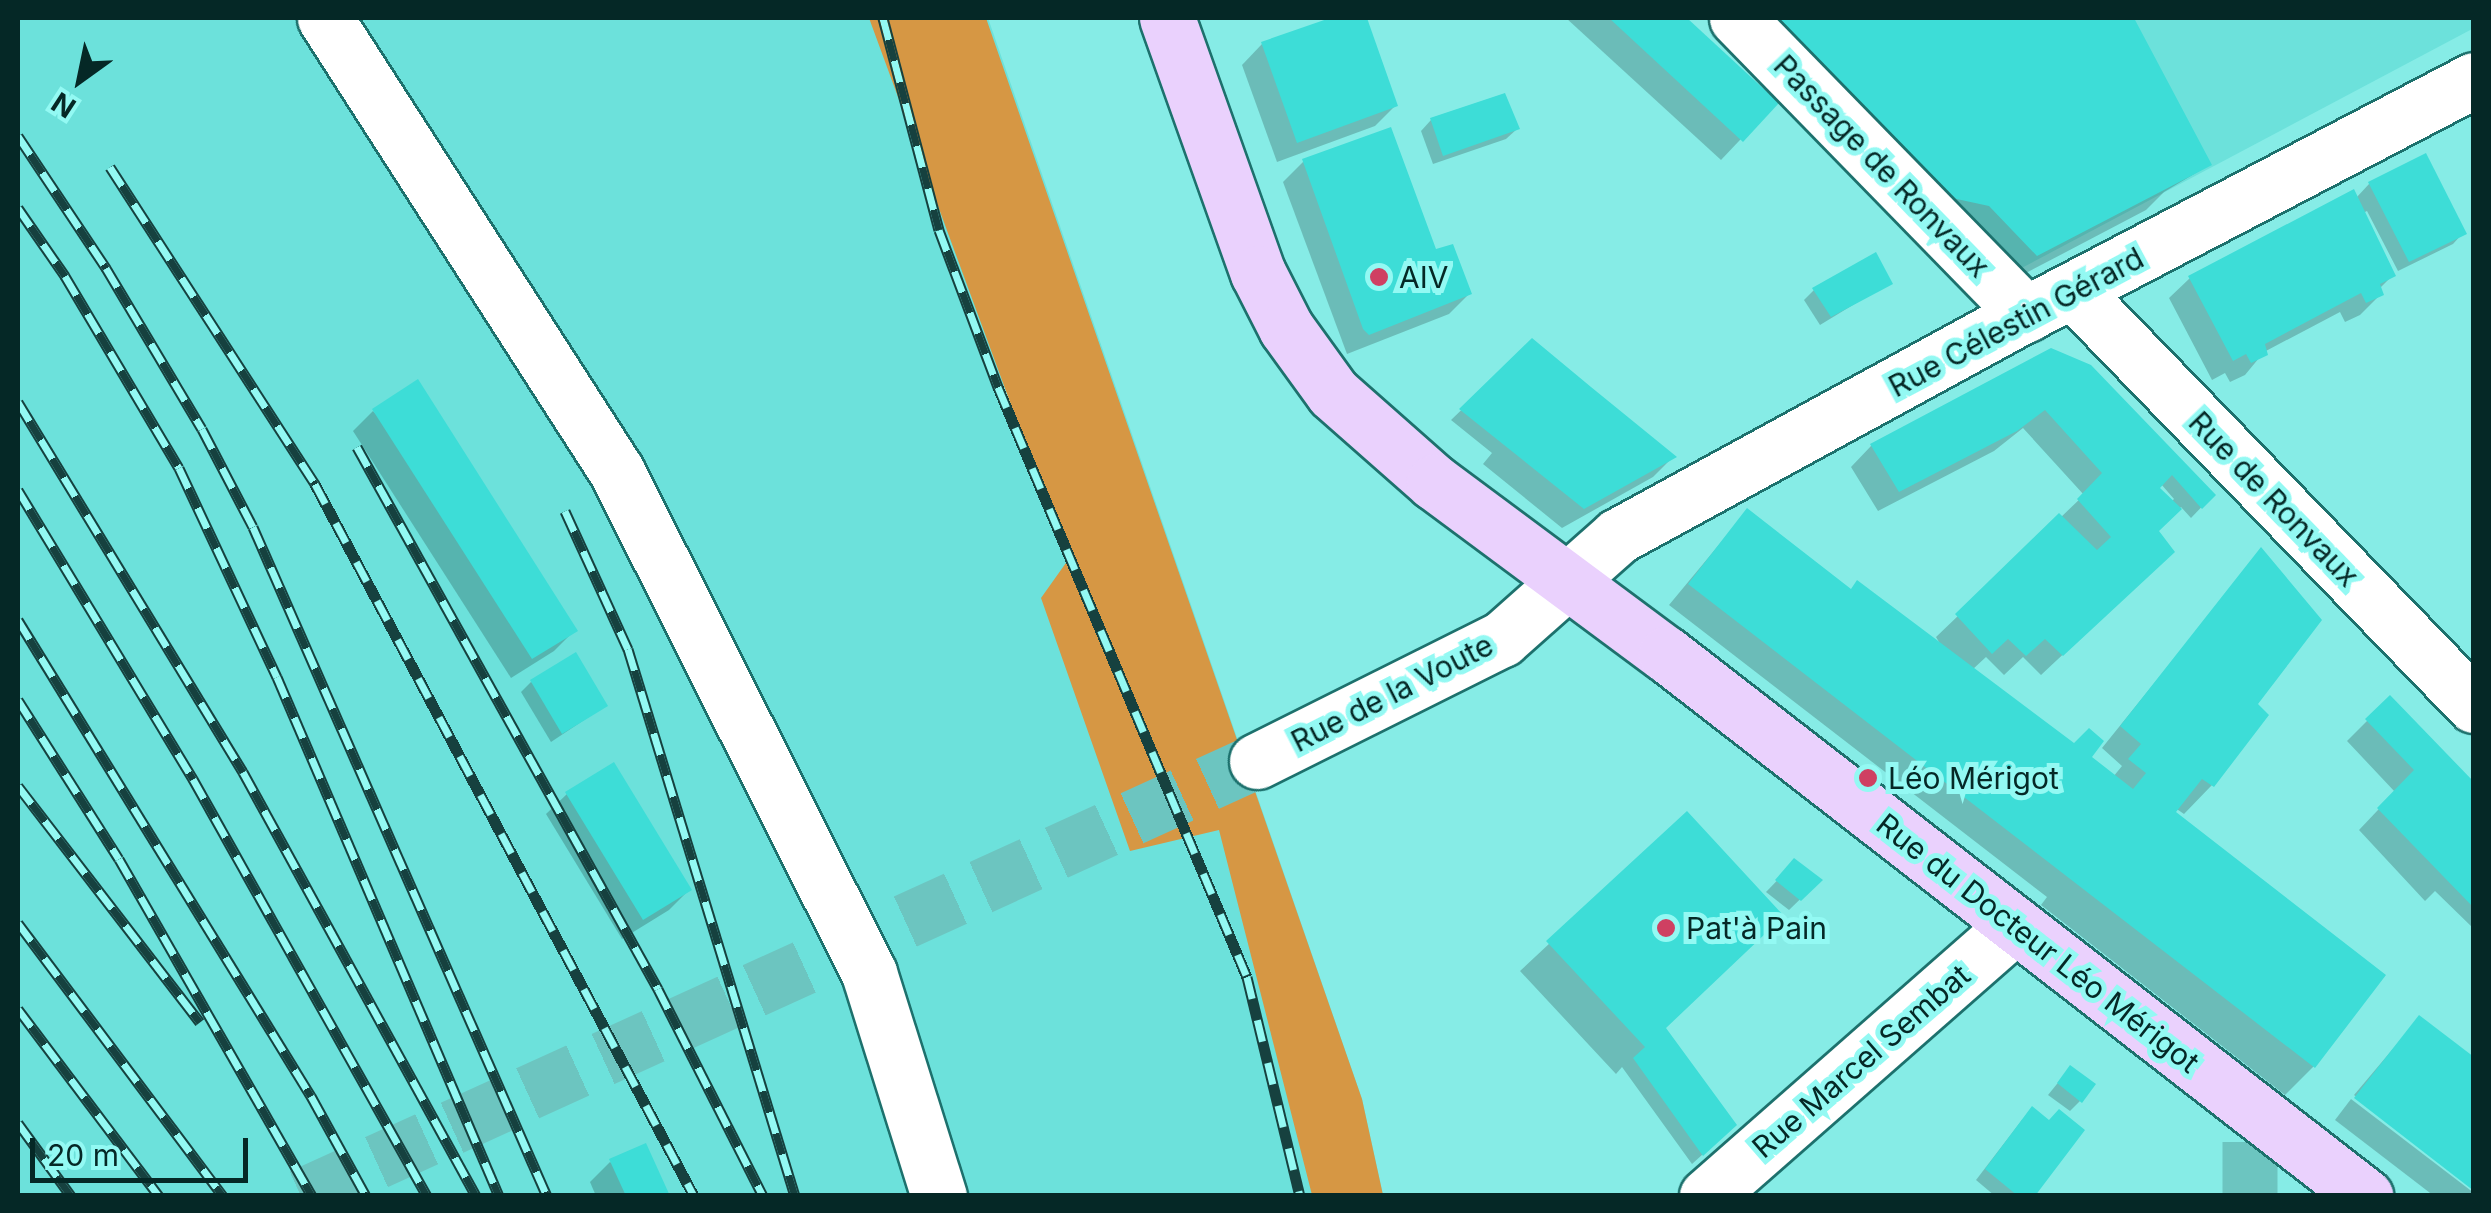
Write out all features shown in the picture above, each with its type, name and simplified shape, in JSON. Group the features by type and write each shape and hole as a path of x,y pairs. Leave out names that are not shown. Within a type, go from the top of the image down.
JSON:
{"main road":[{"name":"Rue du Docteur Léo Mérigot","path":"1168,18 1258,273 1306,360 1333,393 1401,456 2364,1196"}],"street":[{"path":"325,18 617,472 869,973 940,1196"},
{"name":"Passage de Ronvaux","path":"1737,18 2050,303"},
{"name":"Rue Célestin Gérard","path":"1568,581 1618,536 2474,80"},
{"name":"Rue de Ronvaux","path":"2050,303 2474,705"},
{"name":"Rue de la Voute","path":"1257,761 1502,640 1568,581"},
{"name":"Rue Marcel Sembat","path":"1707,1196 2014,925"}],"shaded area":[{"path":"18,18 988,18 1362,1099 1383,1195 18,1195"},
{"path":"869,18 986,18 1362,1099 1383,1195 1312,1195 1219,830 1130,851 1041,598 1068,560"},
{"path":"1769,18 2473,18 2474,28 2016,271"}],"building":[{"path":"1330,18 1367,18 1398,106 1297,143 1261,42"},
{"path":"1609,18 1687,18 1779,103 1743,142"},
{"path":"1774,18 2134,18 2212,165 2037,256 1989,206 1952,198"},
{"path":"1505,93 1520,129 1443,156 1430,118"},
{"path":"1391,127 1436,249 1453,244 1472,294 1369,335 1363,329 1302,159"},
{"path":"2426,153 2467,234 2409,262 2368,182"},
{"path":"2354,189 2396,276 2380,284 2384,295 2366,303 2361,293 2265,344 2268,355 2251,363 2246,354 2233,361 2188,276"},
{"path":"1876,252 1893,284 1831,317 1812,288"},
{"path":"1532,338 1677,457 1584,509 1459,409"},
{"path":"2051,348 2091,365 2216,495 2202,509 2172,475 2160,488 2182,509 2159,531 2175,552 2063,656 2045,639 2026,656 2008,639 1992,654 1955,614 2059,513 2097,550 2111,537 2077,499 2102,473 2045,410 2017,431 1899,492 1870,444"},
{"path":"418,379 578,631 532,659 372,409"},
{"path":"1747,508 1851,589 1857,580 2074,743 2089,728 2104,741 2092,757 2133,789 2146,773 2128,759 2141,744 2120,726 2261,547 2322,620 2258,704 2269,715 2214,787 2202,779 2176,812 2386,975 2315,1068 1688,584"},
{"path":"576,652 608,706 562,734 530,680"},
{"path":"2390,695 2474,782 2474,908 2377,808 2414,770 2365,719"},
{"path":"614,762 692,890 643,920 565,792"},
{"name":"Pat'à Pain","path":"1687,811 1784,916 1666,1028 1737,1125 1703,1156 1633,1058 1645,1047 1546,941"},
{"path":"1794,858 1823,880 1801,901 1775,880"},
{"path":"2419,1015 2474,1057 2474,1191 2354,1098"},
{"path":"2070,1065 2096,1084 2082,1103 2057,1083"},
{"path":"2032,1106 2049,1120 2059,1109 2085,1130 2035,1196 2018,1196 1985,1169"},
{"path":"646,1143 670,1196 626,1196 609,1159"}],"tunnel":[{"path":"301,1196 1257,761"},
{"path":"2250,1107 2250,1196"}],"railway":[{"path":"883,18 939,230 998,387 1247,977 1300,1196"},
{"path":"18,136 106,268 202,429 253,527 547,1196"},
{"path":"110,167 315,484 694,1196"},
{"path":"18,208 65,276 179,468 277,677 499,1196"},
{"path":"18,402 243,772 476,1196"},
{"path":"357,447 658,989 763,1196"},
{"path":"18,490 193,779 427,1196"},
{"path":"565,511 628,649 795,1196"},
{"path":"18,620 311,1096 366,1196"},
{"path":"18,700 119,859 312,1196"},
{"path":"18,786 200,1022"},
{"path":"18,923 223,1196"},
{"path":"18,1009 159,1196"},
{"path":"18,1123 71,1196"}],"place":[{"name":"AIV","path":"1379,277"},
{"name":"Léo Mérigot","path":"1868,778"},
{"name":"Pat'à Pain","path":"1666,928"}]}
